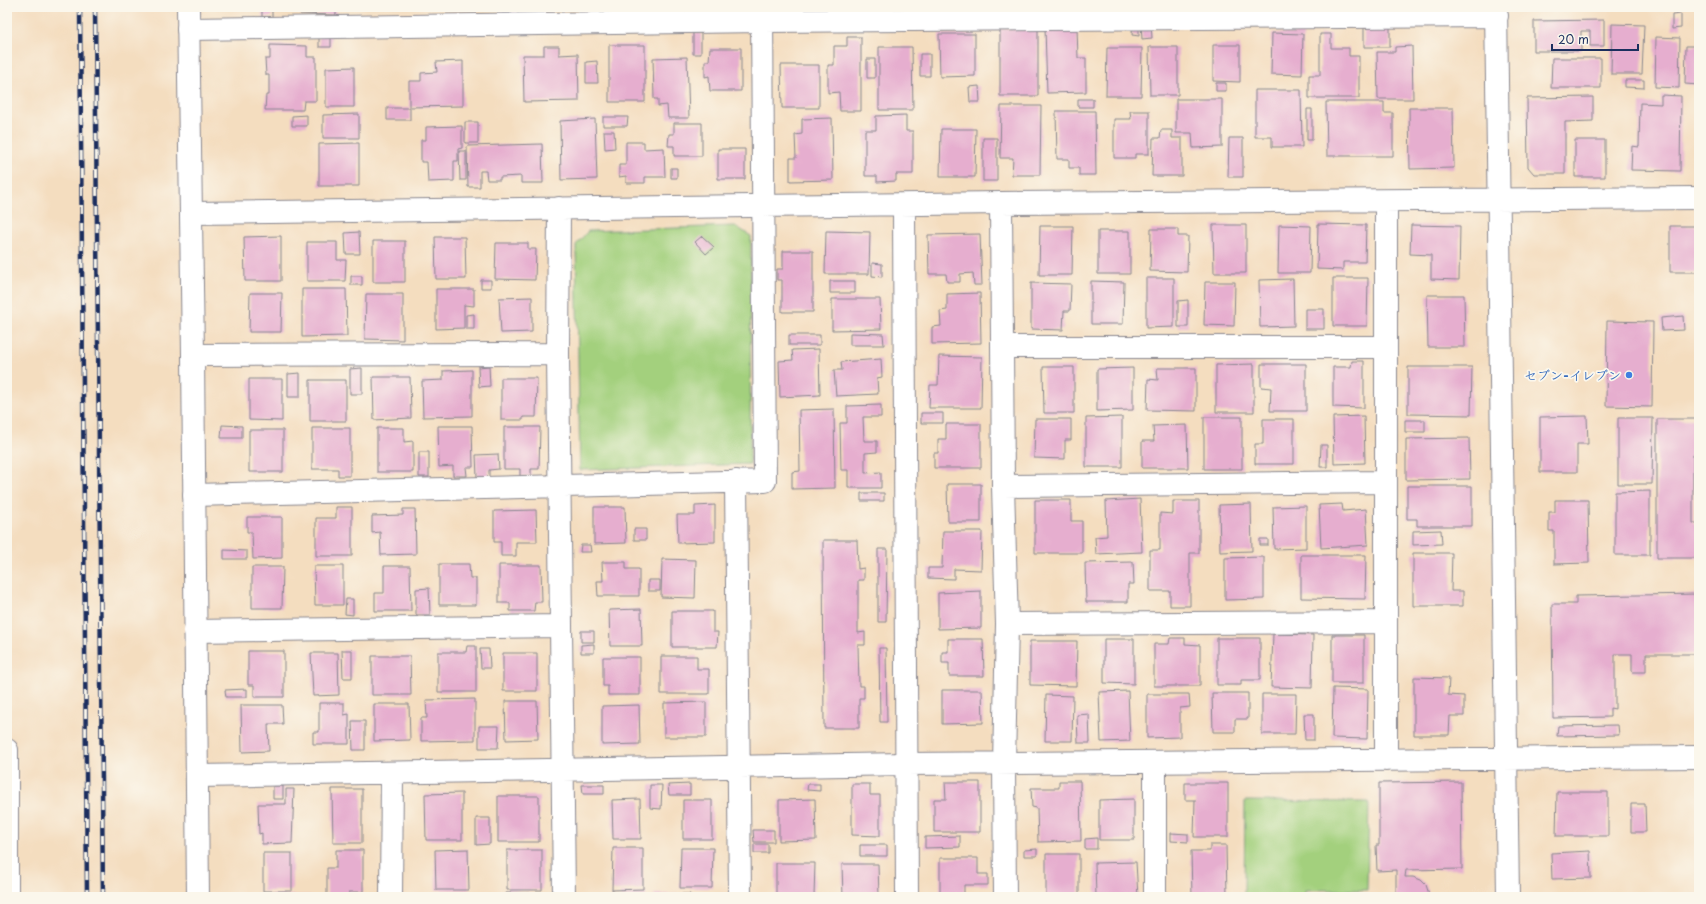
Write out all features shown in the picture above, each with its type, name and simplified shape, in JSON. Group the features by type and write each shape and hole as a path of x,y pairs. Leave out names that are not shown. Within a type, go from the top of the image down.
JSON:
{"street":[{"path":"188,7 198,776 198,897"},
{"path":"188,29 762,14 1496,11 1500,199 1499,242 1508,897"},
{"path":"194,495 765,481 762,14"},
{"path":"190,213 1001,203 1699,198"},
{"path":"1386,201 1386,760"},
{"path":"1001,203 1003,486 1007,624 1004,764 1005,897"},
{"path":"904,205 907,897"},
{"path":"559,208 558,354 564,769 564,897"},
{"path":"1003,347 1386,347"},
{"path":"193,355 558,354"},
{"path":"736,481 740,767 740,897"},
{"path":"1003,486 1386,482"},
{"path":"1007,624 1386,622"},
{"path":"195,631 561,626"},
{"path":"7,750 7,897"},
{"path":"198,776 906,764 1505,760 1699,757"},
{"path":"1155,762 1155,897"},
{"path":"391,897 392,773"}],"green space":[{"path":"735,226 751,236 750,464 580,470 576,245 588,231"},
{"path":"1245,801 1369,802 1367,890 1305,890 1305,897 1244,897"}],"building":[{"path":"262,7 272,7 272,17 262,17"},
{"path":"300,7 336,7 336,15 300,14"},
{"path":"502,7 518,7 517,13 502,12"},
{"path":"650,7 678,7 678,8 650,9"},
{"path":"1681,14 1681,28 1672,29 1672,15"},
{"path":"1604,20 1604,46 1590,46 1590,31 1581,31 1581,51 1534,51 1534,21"},
{"path":"1133,22 1139,22 1139,36 1132,35"},
{"path":"1151,23 1152,38 1142,39 1141,24"},
{"path":"1612,24 1644,25 1642,74 1611,74"},
{"path":"1390,27 1390,47 1364,47 1364,28"},
{"path":"1045,28 1077,28 1078,58 1086,58 1086,92 1047,93"},
{"path":"1000,29 1038,30 1038,96 1000,96"},
{"path":"693,33 701,33 701,54 693,54"},
{"path":"1272,33 1303,34 1302,75 1271,74"},
{"path":"319,34 331,34 331,47 319,47"},
{"path":"939,34 975,34 975,76 940,77"},
{"path":"1320,34 1331,34 1331,48 1349,48 1349,56 1359,56 1359,98 1309,98 1309,75 1320,75"},
{"path":"847,37 861,37 861,111 840,111 839,92 828,93 828,65 834,65 834,46 847,46"},
{"path":"1656,37 1680,38 1679,88 1655,87"},
{"path":"270,45 307,46 307,57 316,57 316,101 304,101 303,110 265,110 266,95 269,95 269,75 266,75 265,59 270,59"},
{"path":"609,45 645,45 645,102 609,102"},
{"path":"1213,45 1240,45 1240,82 1213,81"},
{"path":"544,46 559,46 559,55 578,54 579,101 524,102 523,55 544,55"},
{"path":"1412,46 1413,99 1378,99 1377,52 1395,52 1395,47"},
{"path":"1686,46 1699,46 1699,85 1685,84"},
{"path":"879,47 912,47 913,110 879,110"},
{"path":"1149,47 1178,47 1178,95 1150,95"},
{"path":"710,48 741,48 741,91 710,91 709,76 705,77 705,61 709,61"},
{"path":"1107,48 1142,48 1141,96 1106,96"},
{"path":"920,54 930,54 930,76 920,76"},
{"path":"687,57 689,118 668,118 667,105 658,106 658,99 654,99 653,58"},
{"path":"1552,58 1601,58 1601,88 1551,88"},
{"path":"867,59 875,59 875,78 867,78"},
{"path":"463,61 463,106 409,107 409,81 421,81 421,73 437,72 436,62"},
{"path":"597,61 598,83 586,83 586,62"},
{"path":"781,65 819,65 819,108 782,108"},
{"path":"354,67 354,107 326,107 326,68"},
{"path":"1625,80 1644,80 1644,88 1625,87"},
{"path":"1216,83 1226,83 1226,91 1216,91"},
{"path":"979,86 980,102 970,102 969,87"},
{"path":"1255,90 1301,90 1302,147 1272,147 1272,137 1255,137"},
{"path":"1661,95 1681,96 1680,171 1631,170 1632,146 1639,147 1640,103 1661,104"},
{"path":"1593,97 1593,121 1565,122 1565,174 1534,174 1528,167 1527,98"},
{"path":"1078,99 1093,99 1093,107 1078,107"},
{"path":"1176,99 1222,99 1222,147 1193,148 1192,133 1176,133"},
{"path":"1326,102 1384,102 1384,113 1393,113 1393,156 1327,156"},
{"path":"1001,106 1041,106 1040,175 1012,175 1013,158 1000,158"},
{"path":"387,108 410,108 410,120 387,120"},
{"path":"1409,108 1453,108 1454,168 1410,169"},
{"path":"1307,109 1312,109 1312,140 1307,140"},
{"path":"1056,111 1095,111 1096,175 1079,175 1079,168 1069,168 1069,159 1057,159"},
{"path":"1130,111 1149,111 1149,154 1135,154 1135,158 1114,158 1114,119 1131,119"},
{"path":"359,114 359,138 323,138 323,115"},
{"path":"307,115 307,126 292,126 292,116"},
{"path":"906,115 906,131 913,131 913,174 896,174 896,181 877,182 877,176 865,176 865,130 876,130 876,116"},
{"path":"603,117 628,117 627,126 603,126"},
{"path":"832,118 833,180 790,181 790,158 796,158 795,135 802,134 802,119"},
{"path":"595,119 597,179 561,180 560,121"},
{"path":"465,122 478,122 478,143 465,143"},
{"path":"674,123 702,123 702,156 674,156 674,146 668,146 669,134 674,134"},
{"path":"462,126 462,148 458,149 458,161 454,161 454,181 428,182 427,162 421,162 421,140 426,140 426,127"},
{"path":"941,129 976,129 975,177 940,177"},
{"path":"1161,130 1172,130 1172,138 1182,138 1182,176 1152,176 1153,138 1160,138"},
{"path":"604,131 614,131 615,148 605,149"},
{"path":"983,138 997,138 997,181 983,181"},
{"path":"1229,138 1243,138 1243,177 1228,177"},
{"path":"1575,140 1605,140 1605,177 1575,177"},
{"path":"626,142 644,142 644,149 664,148 665,177 645,177 645,183 626,183 626,176 619,177 619,165 626,165"},
{"path":"359,143 359,186 319,186 319,144"},
{"path":"542,144 543,183 521,183 521,176 500,177 500,180 487,180 486,171 480,171 480,187 468,187 467,146"},
{"path":"718,149 745,149 745,179 718,179"},
{"path":"459,151 466,151 466,180 460,180"},
{"path":"671,168 677,168 677,178 671,178"},
{"path":"1318,224 1366,225 1365,262 1343,262 1343,270 1317,269"},
{"path":"1213,225 1246,225 1246,273 1214,273"},
{"path":"1279,225 1311,226 1310,273 1278,273"},
{"path":"1411,225 1460,226 1459,280 1431,279 1431,255 1410,254"},
{"path":"1040,226 1073,226 1072,275 1039,275"},
{"path":"1670,226 1699,226 1699,272 1670,272"},
{"path":"1151,229 1178,229 1178,236 1188,236 1187,272 1150,271"},
{"path":"826,231 870,232 869,274 825,274"},
{"path":"1098,231 1130,231 1130,274 1098,274"},
{"path":"359,232 360,254 346,254 345,233"},
{"path":"980,234 982,285 974,285 973,273 960,274 960,282 947,282 946,274 929,274 928,235"},
{"path":"281,236 281,281 245,281 244,237"},
{"path":"702,236 714,247 706,254 695,242"},
{"path":"435,237 465,237 466,279 436,279"},
{"path":"373,241 405,241 405,282 373,282"},
{"path":"307,242 337,242 337,260 346,260 345,281 307,281"},
{"path":"496,243 528,243 528,249 536,249 535,280 495,279"},
{"path":"783,251 813,251 813,312 782,312 782,280 777,280 777,269 783,269"},
{"path":"872,263 882,264 882,277 872,276"},
{"path":"351,276 362,276 362,285 351,285"},
{"path":"1146,278 1174,278 1174,327 1146,328"},
{"path":"1333,278 1368,278 1367,326 1333,326"},
{"path":"1293,279 1294,326 1260,327 1259,280"},
{"path":"481,280 491,280 491,288 481,288"},
{"path":"830,281 855,281 855,293 830,293"},
{"path":"1091,281 1124,282 1123,324 1091,324"},
{"path":"1205,282 1235,282 1234,326 1204,325"},
{"path":"1031,283 1071,284 1070,311 1064,311 1063,330 1031,329"},
{"path":"302,289 346,289 347,336 302,337"},
{"path":"436,289 474,289 474,306 464,305 464,328 436,329"},
{"path":"250,293 282,293 281,332 249,332"},
{"path":"980,293 981,343 932,344 932,327 941,326 940,311 947,310 947,294"},
{"path":"366,294 403,294 403,340 365,339"},
{"path":"1427,295 1464,295 1465,347 1428,347"},
{"path":"532,297 532,332 501,333 499,298"},
{"path":"832,299 880,299 881,329 832,330"},
{"path":"1188,300 1188,327 1178,327 1178,301"},
{"path":"1305,309 1324,309 1324,329 1305,329"},
{"path":"474,314 474,329 466,329 466,315"},
{"path":"1683,316 1684,330 1662,331 1661,318"},
{"name":"セブン-イレブン","path":"1607,321 1653,322 1652,407 1606,406"},
{"path":"850,333 883,334 884,345 850,345"},
{"path":"789,335 820,335 820,345 789,345"},
{"path":"819,349 820,395 780,397 779,361 793,360 792,350"},
{"path":"939,356 982,357 981,408 929,408 930,385 938,385"},
{"path":"881,359 882,377 877,378 878,394 836,396 834,370 842,370 841,362"},
{"path":"1352,361 1364,361 1364,408 1333,407 1333,367 1351,367"},
{"path":"1254,364 1254,412 1216,412 1216,365"},
{"path":"1261,364 1306,364 1306,411 1270,411 1271,388 1261,387"},
{"path":"489,366 490,386 479,387 478,367"},
{"path":"1043,367 1074,367 1074,413 1044,413"},
{"path":"1408,367 1472,367 1471,415 1408,414"},
{"path":"362,368 362,394 350,394 350,369"},
{"path":"1133,368 1133,410 1097,411 1097,369"},
{"path":"1157,368 1196,368 1196,411 1147,410 1148,379 1158,380"},
{"path":"472,370 472,416 423,417 422,381 443,380 443,371"},
{"path":"300,373 300,397 288,397 288,374"},
{"path":"373,377 410,377 411,418 374,420"},
{"path":"501,378 537,378 536,417 523,417 523,420 501,420"},
{"path":"249,379 282,379 282,421 249,420"},
{"path":"310,380 346,380 346,421 310,421"},
{"path":"881,405 881,417 863,417 864,441 877,441 877,452 865,453 865,473 881,472 881,488 848,488 848,470 841,470 840,423 847,423 847,406"},
{"path":"834,409 835,488 792,489 792,472 800,471 799,410"},
{"path":"921,413 943,413 943,423 921,423"},
{"path":"1364,416 1365,463 1334,464 1333,417"},
{"path":"1587,416 1588,444 1577,444 1577,472 1540,472 1540,417"},
{"path":"1122,417 1122,467 1086,467 1086,418"},
{"path":"1204,417 1242,417 1242,469 1204,469"},
{"path":"1618,418 1653,418 1652,484 1618,484"},
{"path":"1035,419 1071,419 1071,440 1065,440 1065,459 1034,458"},
{"path":"1263,419 1294,419 1294,464 1255,464 1255,444 1263,444"},
{"path":"1657,419 1699,419 1699,455 1693,455 1693,523 1699,523 1699,558 1657,558"},
{"path":"1405,420 1425,420 1425,432 1405,432"},
{"path":"946,424 981,424 981,468 934,468 934,453 938,453 938,439 946,439"},
{"path":"222,425 242,426 242,438 221,438"},
{"path":"1187,425 1188,468 1142,468 1142,441 1154,441 1153,426"},
{"path":"438,426 472,426 473,467 466,467 467,476 453,476 453,466 439,467"},
{"path":"504,427 540,427 539,469 531,469 531,476 520,476 520,469 504,469"},
{"path":"312,428 350,428 350,476 338,476 338,469 312,469"},
{"path":"377,428 404,428 404,442 413,441 413,472 377,472"},
{"path":"249,430 283,430 283,472 249,472"},
{"path":"1469,438 1470,479 1406,480 1406,439"},
{"path":"1321,445 1327,445 1327,467 1320,467"},
{"path":"419,452 429,452 429,477 419,477"},
{"path":"498,454 499,469 489,470 489,477 477,477 476,455"},
{"path":"947,484 981,484 981,522 948,522"},
{"path":"1407,486 1472,486 1472,526 1417,526 1417,519 1407,519"},
{"path":"1650,491 1650,555 1615,555 1615,492"},
{"path":"861,493 884,493 884,501 861,501"},
{"path":"1140,499 1142,552 1096,554 1095,537 1107,536 1106,501"},
{"path":"1035,500 1071,500 1071,521 1082,521 1082,553 1035,553"},
{"path":"1555,500 1588,500 1589,563 1554,564 1554,531 1549,531 1549,512 1555,512"},
{"path":"1173,501 1199,501 1199,553 1190,553 1190,606 1170,606 1170,591 1150,591 1150,550 1160,550 1160,513 1173,514"},
{"path":"1251,504 1252,551 1220,552 1219,505"},
{"path":"1342,504 1343,511 1366,509 1368,545 1321,548 1319,505"},
{"path":"715,505 715,542 678,543 677,515 695,515 695,506"},
{"path":"1306,506 1306,548 1274,549 1273,507"},
{"path":"336,507 352,507 352,556 316,556 316,518 336,518"},
{"path":"594,507 625,507 626,543 594,544"},
{"path":"403,509 415,509 416,554 381,555 380,532 372,533 372,516 403,515"},
{"path":"536,510 537,542 516,542 516,556 501,556 501,542 494,542 494,511"},
{"path":"247,517 282,517 282,558 253,559 252,532 247,532"},
{"path":"634,529 646,529 646,540 634,540"},
{"path":"1441,530 1442,544 1413,545 1413,531"},
{"path":"943,531 982,531 981,570 954,569 954,579 928,578 928,568 942,568"},
{"path":"1260,539 1268,539 1268,545 1260,545"},
{"path":"823,540 857,540 858,569 864,568 864,580 858,580 858,633 865,632 865,645 858,645 859,686 864,686 864,698 859,698 859,728 824,728"},
{"path":"581,545 590,545 591,552 580,552"},
{"path":"878,549 887,549 886,622 878,622"},
{"path":"224,550 247,551 247,559 224,559"},
{"path":"1413,553 1452,553 1451,591 1463,591 1463,606 1413,606"},
{"path":"1301,555 1366,555 1365,599 1301,598"},
{"path":"1264,557 1264,599 1225,600 1225,558"},
{"path":"662,559 696,560 695,598 661,597"},
{"path":"602,562 626,562 626,569 639,569 639,596 598,596 597,581 603,581"},
{"path":"1133,562 1134,584 1128,584 1128,602 1086,602 1085,563"},
{"path":"439,564 469,564 470,578 476,578 476,605 439,605"},
{"path":"499,565 541,565 542,602 535,602 534,611 510,611 510,603 499,603"},
{"path":"314,566 343,566 343,605 315,605"},
{"path":"384,566 410,566 411,611 375,611 375,593 384,593"},
{"path":"252,567 283,567 282,608 252,608"},
{"path":"648,580 660,580 660,591 648,591"},
{"path":"429,588 430,615 416,615 416,589"},
{"path":"981,591 981,628 938,629 938,593"},
{"path":"1699,594 1699,654 1646,654 1646,672 1632,672 1632,654 1615,654 1615,709 1610,708 1610,717 1553,718 1552,604 1576,604 1576,596"},
{"path":"346,599 353,599 353,615 345,614"},
{"path":"641,609 642,646 610,646 609,610"},
{"path":"672,611 713,611 713,632 718,632 717,647 672,647"},
{"path":"581,631 594,631 594,642 581,642"},
{"path":"1273,634 1313,635 1312,688 1271,687"},
{"path":"1332,635 1364,635 1364,683 1332,683"},
{"path":"1170,638 1185,638 1185,644 1200,645 1200,686 1154,686 1154,644 1169,644"},
{"path":"1217,638 1260,638 1260,680 1241,680 1241,685 1217,685"},
{"path":"948,639 983,639 984,676 949,676 949,663 942,663 942,652 948,652"},
{"path":"1104,639 1134,639 1134,684 1104,683"},
{"path":"1030,641 1077,641 1076,686 1030,685"},
{"path":"594,644 594,653 581,653 581,645"},
{"path":"467,646 476,646 476,692 438,692 438,652 466,652"},
{"path":"879,648 886,648 887,722 880,722"},
{"path":"480,649 489,649 490,668 481,668"},
{"path":"342,650 352,650 352,678 343,678"},
{"path":"248,651 284,651 284,697 254,697 254,685 248,685"},
{"path":"311,653 338,653 339,695 313,696"},
{"path":"503,653 537,653 537,691 503,691"},
{"path":"372,656 410,656 411,695 372,695"},
{"path":"661,656 697,656 697,669 709,669 709,694 661,694"},
{"path":"603,657 640,657 640,695 608,695 608,686 603,686"},
{"path":"1414,677 1449,678 1448,695 1464,696 1464,716 1450,716 1449,735 1414,735"},
{"path":"1333,688 1368,689 1367,739 1332,738"},
{"path":"247,689 247,697 226,697 225,690"},
{"path":"942,690 982,690 983,723 942,724"},
{"path":"1128,691 1130,741 1101,742 1099,692"},
{"path":"1212,693 1248,693 1248,719 1235,719 1235,732 1213,732"},
{"path":"1147,694 1189,694 1190,707 1180,708 1180,737 1147,738"},
{"path":"1262,694 1296,694 1295,734 1262,734"},
{"path":"1046,695 1073,696 1072,741 1045,741"},
{"path":"475,699 475,740 421,741 421,718 427,718 426,700"},
{"path":"505,701 537,701 538,739 506,740"},
{"path":"706,702 706,737 664,737 664,703"},
{"path":"319,703 344,703 344,715 349,714 349,744 313,744 313,732 319,732"},
{"path":"374,704 409,704 410,740 374,741"},
{"path":"241,705 282,705 283,724 268,724 269,751 242,752"},
{"path":"639,705 640,744 602,745 602,706"},
{"path":"1089,714 1090,743 1078,743 1077,715"},
{"path":"1304,714 1314,714 1314,740 1305,740"},
{"path":"352,721 365,721 365,750 353,750"},
{"path":"1618,725 1619,735 1557,736 1558,726"},
{"path":"479,726 499,726 498,748 479,748"},
{"path":"1059,781 1080,781 1081,841 1038,842 1037,808 1032,807 1031,788 1059,788"},
{"path":"945,782 980,782 980,832 934,832 934,799 946,799"},
{"path":"1461,782 1462,869 1406,870 1405,877 1413,877 1421,880 1426,885 1430,897 1396,897 1396,870 1377,871 1376,845 1379,845 1379,783"},
{"path":"1185,783 1228,783 1228,837 1194,837 1195,800 1185,800"},
{"path":"690,784 690,795 669,795 668,785"},
{"path":"808,784 820,784 820,791 807,790"},
{"path":"852,784 870,784 870,795 880,795 880,836 852,835"},
{"path":"582,785 604,785 604,794 583,794"},
{"path":"650,785 662,785 661,809 650,808"},
{"path":"273,786 283,786 283,799 273,799"},
{"path":"286,789 294,789 292,843 262,844 262,833 259,834 258,804 286,804"},
{"path":"332,789 362,789 362,843 333,843"},
{"path":"1557,792 1608,792 1608,836 1556,836"},
{"path":"462,793 462,840 426,840 425,794"},
{"path":"498,796 539,796 539,842 498,842"},
{"path":"640,799 641,839 613,839 612,800"},
{"path":"815,799 816,840 779,841 779,800"},
{"path":"1134,799 1134,840 1099,840 1099,800"},
{"path":"683,800 712,800 712,839 683,839"},
{"path":"1631,804 1645,804 1646,832 1631,832"},
{"path":"476,818 490,818 490,844 476,845"},
{"path":"753,830 774,830 774,842 754,842"},
{"path":"1171,833 1188,834 1188,842 1171,841"},
{"path":"960,836 960,847 925,848 925,837"},
{"path":"1097,838 1097,849 1085,849 1085,839"},
{"path":"754,844 768,844 768,853 754,853"},
{"path":"860,845 887,845 887,856 860,856"},
{"path":"1210,845 1226,845 1227,897 1192,897 1191,851 1210,851"},
{"path":"613,848 643,848 643,889 612,890"},
{"path":"681,848 713,848 712,888 680,888"},
{"path":"468,849 469,890 436,890 435,850"},
{"path":"1037,849 1037,856 1024,856 1024,850"},
{"path":"336,850 363,850 363,892 349,892 348,897 327,897 327,868 336,868"},
{"path":"507,850 542,850 542,890 507,890"},
{"path":"1590,851 1591,878 1552,879 1551,853"},
{"path":"263,853 292,853 292,891 263,891"},
{"path":"1046,854 1079,854 1079,897 1046,897"},
{"path":"940,858 978,858 978,874 988,874 988,885 964,885 964,897 940,897"},
{"path":"1136,862 1138,897 1096,897 1095,863"},
{"path":"776,863 815,863 814,897 776,897"},
{"path":"842,864 878,864 879,897 843,897"},
{"path":"506,893 529,893 529,897 506,897"},
{"path":"621,893 646,894 646,897 621,897"},
{"path":"654,894 690,894 690,897 654,897"},
{"path":"266,895 311,895 311,897 266,897"}],"railway":[{"path":"80,7 87,897"},
{"path":"95,7 103,897"}],"place":[{"name":"セブン-イレブン","path":"1629,375"}]}
